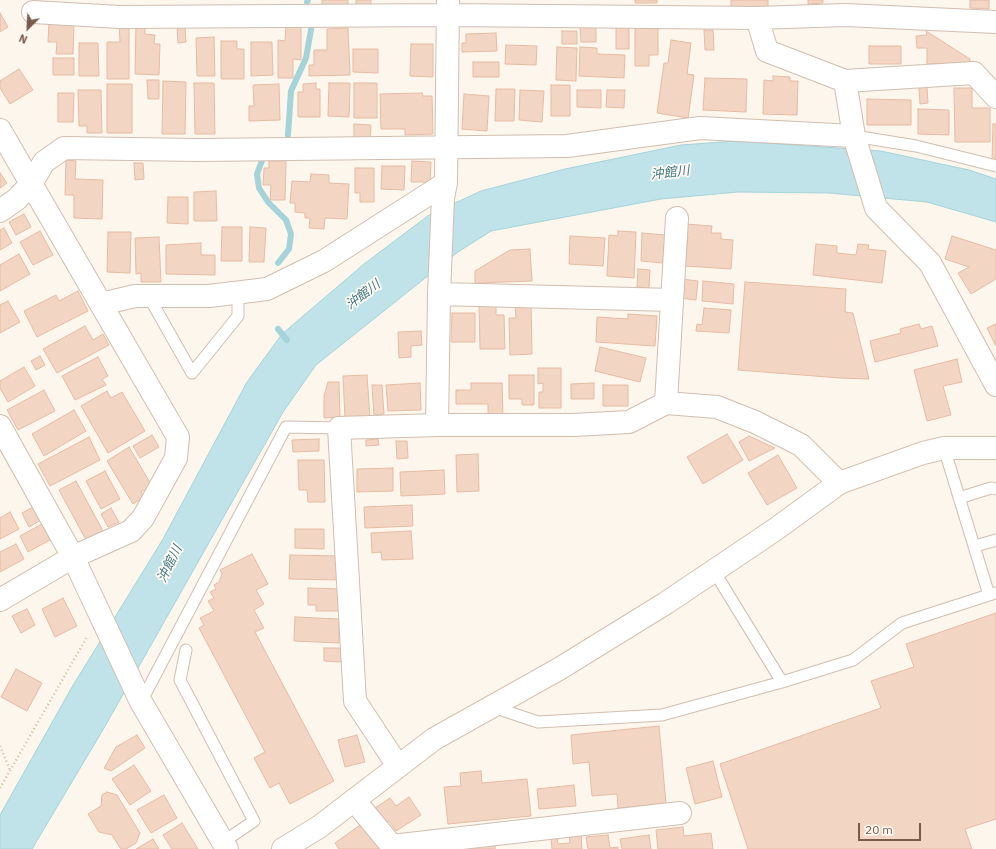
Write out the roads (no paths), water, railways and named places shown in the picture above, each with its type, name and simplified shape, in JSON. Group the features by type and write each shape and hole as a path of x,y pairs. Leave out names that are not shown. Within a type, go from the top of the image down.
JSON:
{"street":[{"path":"437,425 439,286 445,190 448,8"},
{"path":"33,12 120,17 448,8 757,18 845,8 996,22"},
{"path":"757,18 767,51 845,81 974,73 996,97"},
{"path":"845,81 855,141 876,208 930,263 996,385"},
{"path":"0,211 17,199 31,184 44,162 64,148 206,150 568,146 700,128 855,141"},
{"path":"0,130 178,437 176,458 143,518 131,531 72,557 0,600"},
{"path":"101,304 135,296 210,296 266,289 324,260 445,190"},
{"path":"666,403 677,218"},
{"path":"439,286 672,300"},
{"path":"398,766 355,701 339,428 437,425 573,425 629,422 666,403 717,407 755,422 801,445 839,483"},
{"path":"0,426 72,557 138,693 225,846"},
{"path":"284,849 319,827 434,739 560,669 714,571 776,529 839,483 924,453 944,448 996,448"},
{"path":"354,800 393,848 680,814"}],"lane":[{"path":"855,141 916,146 996,166"},
{"path":"149,297 192,373 238,316 238,292"},
{"path":"138,693 286,427 339,428"},
{"path":"492,707 538,722 662,714 782,682 853,660 902,623 993,594 975,546 944,448"},
{"path":"960,498 991,488 996,489"},
{"path":"975,546 996,540"},
{"path":"714,571 782,682"},
{"path":"186,650 180,680 254,821 225,846"}],"water":[{"name":"沖館川","path":"736,141 881,151 969,170 996,179 996,222 927,202 829,193 738,192 661,199 491,231 458,252 316,365 283,412 104,728 32,849 0,849 0,815 72,687 163,539 247,382 282,334 364,264 429,215 481,191 565,169 681,145"}],"waterway":[{"path":"288,135 291,91 306,58 312,24"},
{"path":"263,158 257,174 259,188 268,202 286,220 291,234 289,249 278,263"},
{"path":"278,329 287,340"}]}
